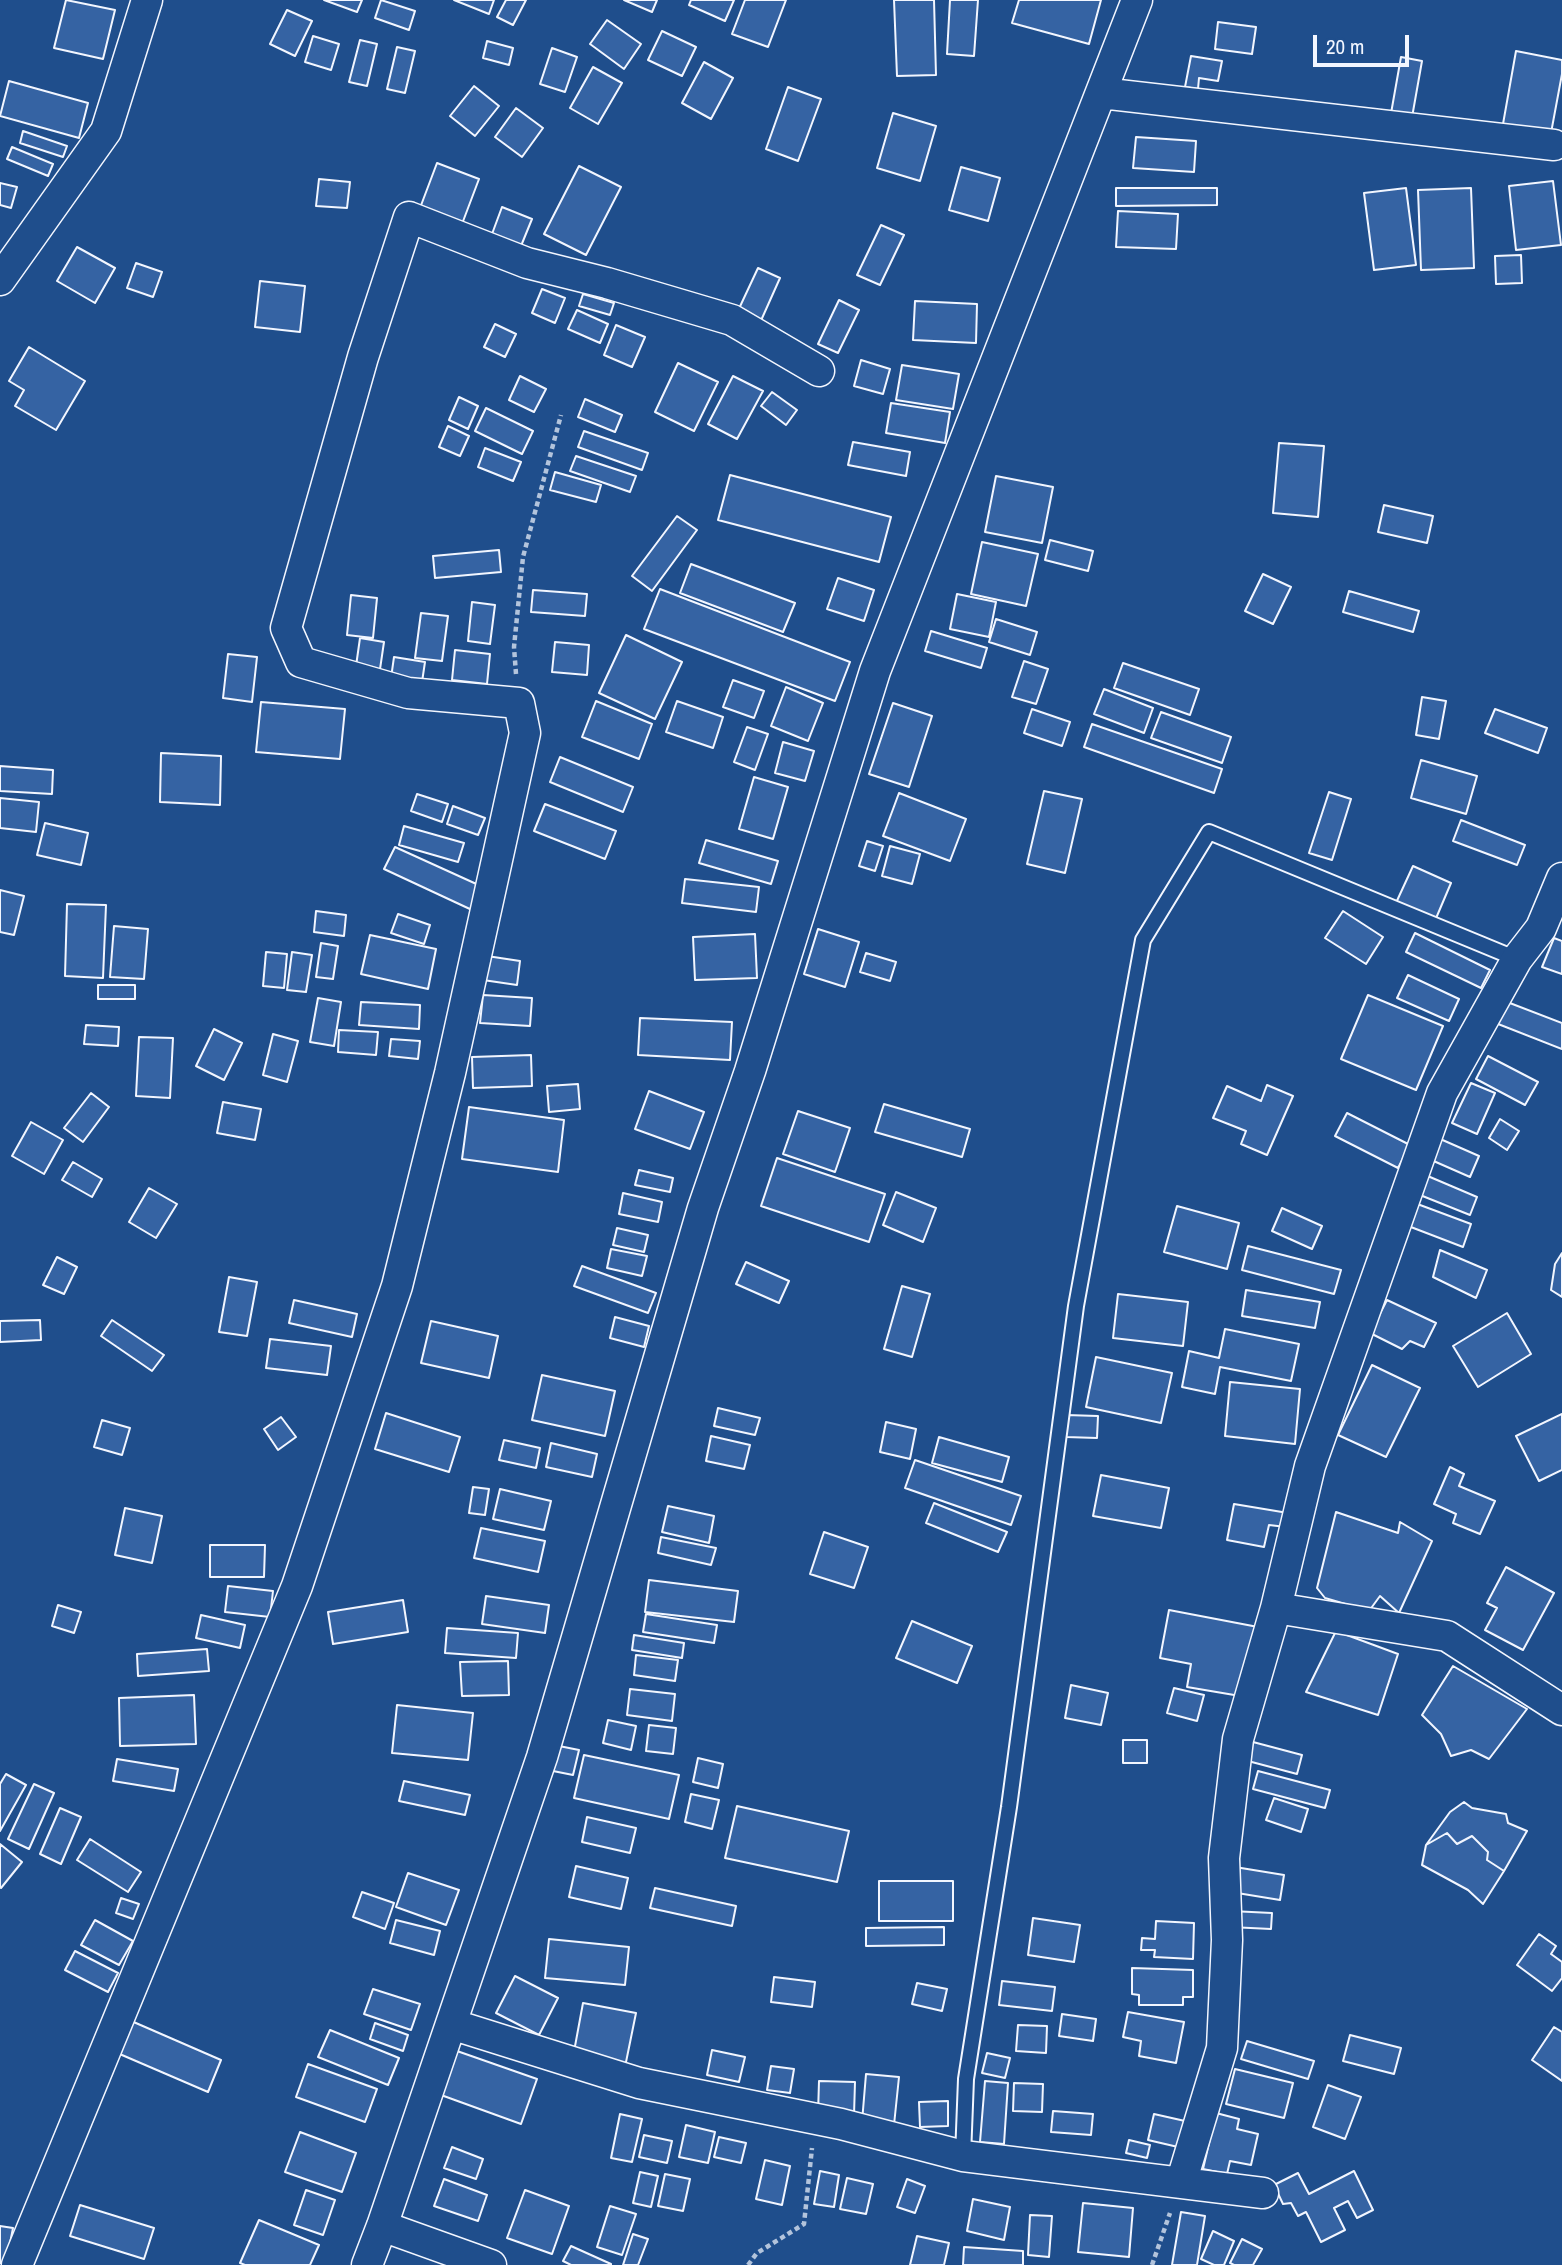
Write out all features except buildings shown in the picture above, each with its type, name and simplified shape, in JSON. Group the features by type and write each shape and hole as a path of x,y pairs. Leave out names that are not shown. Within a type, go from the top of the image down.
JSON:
{"street":[{"path":"0,280 106,131 147,0"},
{"path":"367,2265 542,1757 703,1208 750,1071 875,671 1137,0"},
{"path":"1101,93 1554,145"},
{"path":"17,2265 297,1586 397,1286 450,1073 525,733 519,703 408,693 301,662 286,628 363,357 408,217 527,264 607,283 732,320 819,371"},
{"path":"1181,2183 1222,2048 1227,1940 1224,1858 1238,1739 1276,1608 1310,1466 1442,1093 1517,959 1541,928 1562,878"},
{"path":"1276,1608 1447,1636 1562,1710"},
{"path":"451,2024 639,2083 814,2118 963,2156 1264,2193"},
{"path":"382,2226 491,2265"}],"lane":[{"path":"963,2156 966,2079 1009,1807 1076,1306 1143,940 1209,832 1517,959"}],"path":[{"path":"519,703 514,647 523,557 562,415"},
{"path":"748,2265 757,2253 804,2224 814,2118"},
{"path":"1152,2265 1181,2183"}]}
